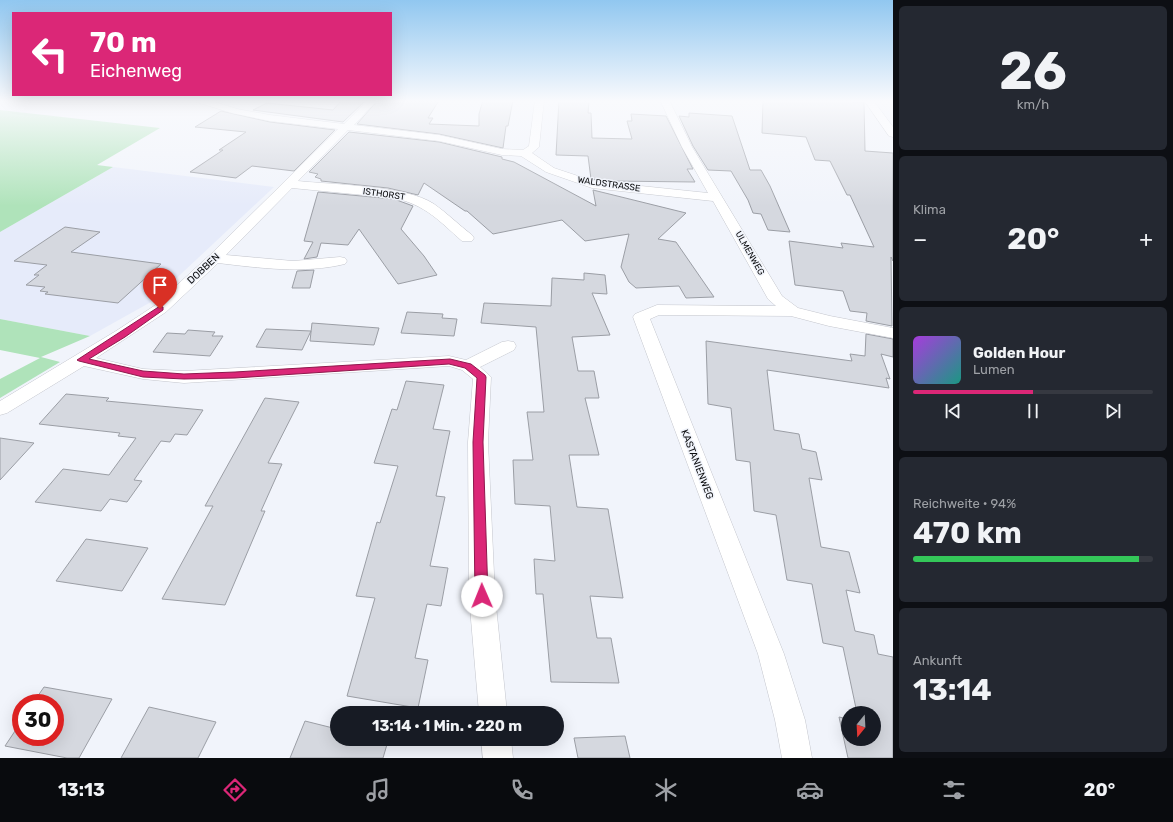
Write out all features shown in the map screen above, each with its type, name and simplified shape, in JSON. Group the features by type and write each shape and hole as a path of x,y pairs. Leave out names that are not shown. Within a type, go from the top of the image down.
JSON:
{"street":[{"name":"DOBBEN","path":"0,409 122,335 160,309 215,258 337,135"},
{"path":"414,135 439,138 502,152 524,153 534,147 535,135"},
{"name":"ULMENWEG","path":"681,135 776,299 792,310 829,321 893,333"},
{"name":"WALDSTRASSE","path":"524,153 550,170 570,178 592,184 718,198"},
{"name":"ISTHORST","path":"288,184 394,194 412,198 429,206 467,238"},
{"path":"215,258 299,266 340,261"},
{"name":"KASTANIENWEG","path":"792,310 657,310 641,318 771,654 790,720 797,758"},
{"path":"468,366 508,346"},
{"path":"82,360 143,374 184,377 450,361 468,366 482,377 478,442 482,596 493,706"},
{"path":"497,746 498,758"}],"shaded area":[{"path":"113,167 274,187 151,302 90,336 0,319 0,232"}],"green space":[{"path":"0,135 147,135 97,165 113,167 0,232"},
{"path":"0,319 90,336 41,357 60,362 0,398 0,379 40,358 0,350"}],"building":[{"path":"241,135 330,135 294,171 252,166 236,178 190,172 223,150 219,150"},
{"path":"346,135 379,135 439,142 502,157 502,159 514,162 596,206 593,190 686,213 658,239 676,242 714,297 686,298 679,286 636,288 629,282 621,267 629,234 585,241 562,220 493,234 467,211 424,183 418,195 388,188 321,181 321,179 315,177 318,174 309,172"},
{"path":"445,135 505,135 503,148"},
{"path":"557,135 592,135 592,138 632,139 631,135 676,135 693,169 687,169 695,182 609,181 591,179 588,156 556,155"},
{"path":"688,135 738,135 750,170 761,170 770,186 790,232 768,230 761,214 753,213 748,200 731,171 708,170"},
{"path":"788,135 865,135 865,151 893,153 893,261 891,257 892,326 866,321 867,313 850,311 843,291 795,285 789,241 843,248 841,243 874,247 850,195 847,195 830,161 815,160 806,137"},
{"path":"318,192 394,199 413,206 401,229 424,256 437,275 398,284 359,229 348,245 321,243 317,257 304,259 313,242 304,241"},
{"path":"65,227 100,232 71,252 161,264 118,303 45,294 48,292 40,291 45,287 26,285 39,275 34,275 47,265 14,261"},
{"path":"314,270 310,288 292,288 297,271"},
{"path":"584,273 605,275 607,294 592,293 610,335 572,337 578,371 594,371 599,398 585,398 599,455 569,455 577,507 608,509 623,598 590,596 597,638 611,638 619,683 551,682 543,594 536,594 534,559 555,561 550,506 515,504 513,460 533,460 527,412 544,412 536,327 481,323 484,303 551,306 552,278 584,280"},
{"path":"407,312 443,314 442,318 457,319 454,336 401,333"},
{"path":"312,323 379,328 374,345 310,341"},
{"path":"266,329 311,331 302,350 256,347"},
{"path":"188,330 215,332 212,336 223,336 210,356 153,352 167,333 185,334"},
{"path":"866,334 893,339 893,357 881,354 890,379 886,378 889,388 767,370 774,430 799,434 802,449 816,452 822,480 809,478 821,547 849,552 860,593 846,590 855,631 874,635 878,654 893,657 893,758 848,758 845,746 881,746 881,706 856,706 843,647 823,643 812,584 787,580 776,515 754,511 750,462 736,460 731,408 708,404 706,341 852,361 850,354 865,356"},
{"path":"406,381 444,385 433,429 450,431 436,496 445,497 430,566 448,568 441,606 427,604 415,658 428,660 418,706 406,706 347,696 375,598 356,596 377,522 380,523 398,466 374,463 392,409 397,410"},
{"path":"66,394 109,398 106,401 203,410 187,435 175,434 170,442 161,441 134,480 142,481 127,502 110,499 101,511 35,502 63,469 109,475 136,438 118,436 120,433 39,424"},
{"path":"265,398 299,402 268,463 282,464 261,511 265,511 225,605 162,599 213,506 205,506"},
{"path":"0,438 34,443 0,480"},
{"path":"86,539 148,548 122,591 56,581"},
{"path":"44,687 112,699 79,758 67,758 5,746 12,736 12,746 64,746 64,694 39,694"},
{"path":"149,707 216,722 198,758 121,758"},
{"path":"305,721 330,727 330,746 387,746 383,758 290,758"},
{"path":"625,736 630,758 578,758 574,738"}],"route":[{"path":"160,309 82,360 143,374 184,377 450,361 468,366 482,377 478,442 482,596"}]}
